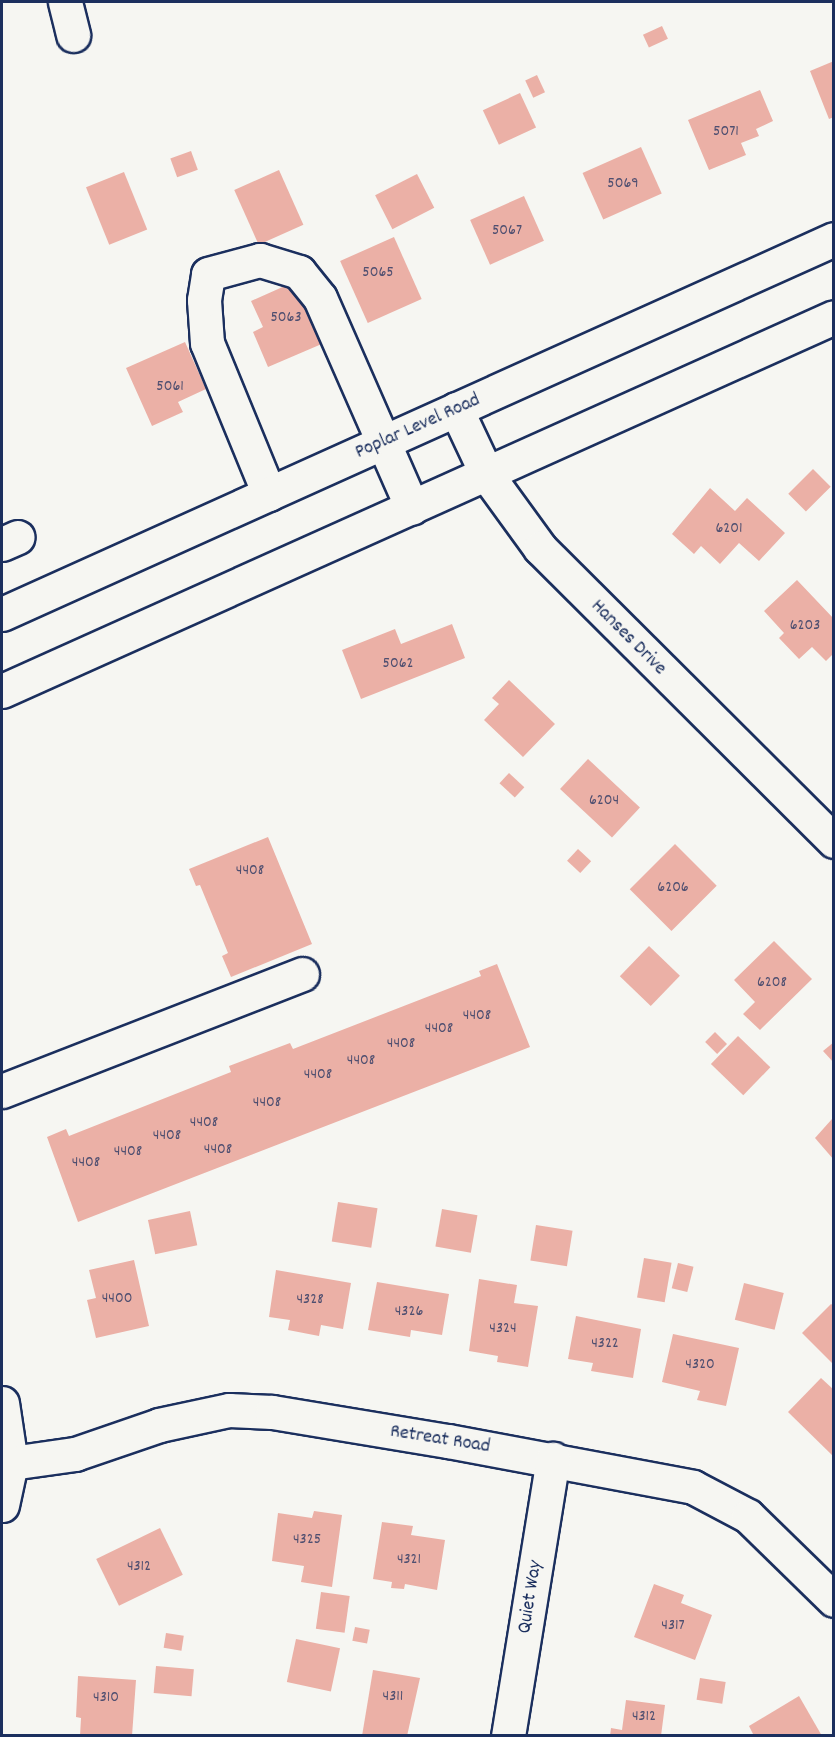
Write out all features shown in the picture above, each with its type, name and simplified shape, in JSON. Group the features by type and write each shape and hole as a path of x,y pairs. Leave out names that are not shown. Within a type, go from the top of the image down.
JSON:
{"street":[{"path":"65,2 73,35"},
{"name":"Poplar Level Road","path":"2,614 834,238"},
{"path":"269,494 207,344 204,300 208,274 260,260 299,272 320,298 381,443 412,508"},
{"path":"2,692 488,475 834,317"},
{"name":"Hanses Drive","path":"456,409 488,475 540,548 578,589 834,841"},
{"path":"2,1091 302,974"},
{"path":"2,1402 10,1463 2,1505"},
{"name":"Retreat Road","path":"10,1463 75,1454 159,1425 229,1410 272,1412 553,1459 693,1487 722,1499 769,1534 834,1600"},
{"name":"Quiet Way","path":"508,1736 553,1459"}],"building":[{"path":"662,26 668,39 649,48 643,35"},
{"path":"834,61 834,117 829,119 810,71"},
{"path":"537,75 545,92 533,98 525,80"},
{"path":"760,90 773,121 756,129 759,136 741,143 746,155 709,170 688,120"},
{"path":"520,93 536,127 499,145 483,110"},
{"path":"641,147 662,194 603,220 583,173"},
{"path":"191,151 198,170 177,177 170,159"},
{"path":"279,170 303,225 259,245 234,190"},
{"path":"124,172 147,229 109,245 86,187"},
{"path":"417,174 434,208 392,229 375,195"},
{"path":"524,196 544,241 490,265 470,220"},
{"path":"394,237 422,299 368,323 340,261"},
{"path":"296,281 324,343 268,367 253,332 263,327 251,301"},
{"path":"185,342 206,389 178,402 183,412 152,426 126,368"},
{"path":"813,469 831,487 806,511 788,494"},
{"path":"710,488 735,511 747,498 785,533 759,561 739,543 720,564 701,546 694,554 672,534"},
{"path":"797,580 834,619 834,653 826,661 812,647 799,659 779,638 784,633 764,611"},
{"path":"452,624 465,658 361,699 342,650 395,629 401,644"},
{"path":"509,680 555,724 523,757 484,720 499,704 492,698"},
{"path":"588,759 640,807 612,837 560,789"},
{"path":"509,773 524,787 515,798 499,783"},
{"path":"268,837 312,944 231,977 222,956 228,953 200,885 196,886 189,869"},
{"path":"675,844 717,886 671,931 630,889"},
{"path":"578,849 591,861 580,873 567,861"},
{"path":"774,941 812,979 760,1030 743,1014 755,1002 734,980"},
{"path":"649,946 680,976 651,1006 620,976"},
{"path":"497,964 530,1047 78,1222 47,1137 66,1129 69,1136 231,1072 229,1066 290,1043 293,1049 481,976 479,971"},
{"path":"715,1032 727,1044 717,1054 705,1042"},
{"path":"738,1036 770,1067 743,1095 711,1064"},
{"path":"834,1042 834,1063 823,1051"},
{"path":"832,1119 834,1120 834,1160 815,1138"},
{"path":"338,1202 378,1208 371,1248 332,1242"},
{"path":"442,1209 477,1215 471,1253 435,1246"},
{"path":"190,1211 197,1245 155,1254 148,1220"},
{"path":"536,1225 573,1231 567,1266 530,1261"},
{"path":"644,1258 672,1263 665,1302 637,1297"},
{"path":"134,1260 149,1326 96,1338 87,1300 96,1298 89,1270"},
{"path":"678,1263 694,1267 687,1292 672,1288"},
{"path":"276,1270 351,1283 343,1329 321,1325 319,1336 288,1330 290,1320 269,1317"},
{"path":"479,1279 517,1285 514,1303 538,1306 528,1367 497,1362 498,1356 469,1351"},
{"path":"377,1282 449,1294 442,1335 411,1330 410,1337 368,1330"},
{"path":"744,1283 784,1293 775,1330 735,1320"},
{"path":"831,1304 834,1306 834,1365 802,1333"},
{"path":"576,1316 641,1329 633,1378 591,1371 593,1363 568,1359"},
{"path":"673,1334 739,1348 726,1406 697,1400 700,1391 662,1382"},
{"path":"821,1378 834,1390 834,1457 788,1412"},
{"path":"314,1511 342,1515 332,1587 301,1582 304,1566 272,1561 278,1513 312,1518"},
{"path":"382,1522 413,1526 411,1535 445,1540 437,1590 405,1584 404,1589 391,1588 392,1582 373,1579"},
{"path":"160,1528 183,1575 119,1606 96,1559"},
{"path":"654,1584 684,1595 681,1603 712,1615 695,1660 634,1637"},
{"path":"321,1592 350,1596 345,1633 316,1629"},
{"path":"355,1627 370,1630 367,1644 352,1641"},
{"path":"166,1633 184,1636 181,1651 164,1648"},
{"path":"296,1639 340,1648 331,1691 287,1682"},
{"path":"156,1666 194,1669 192,1696 154,1693"},
{"path":"373,1670 420,1678 407,1736 362,1736"},
{"path":"78,1676 136,1680 132,1736 80,1736 81,1718 76,1717"},
{"path":"700,1678 726,1682 722,1704 697,1700"},
{"path":"799,1696 822,1736 754,1736 749,1726"},
{"path":"626,1700 665,1705 661,1736 610,1736 611,1728 622,1730"}]}
